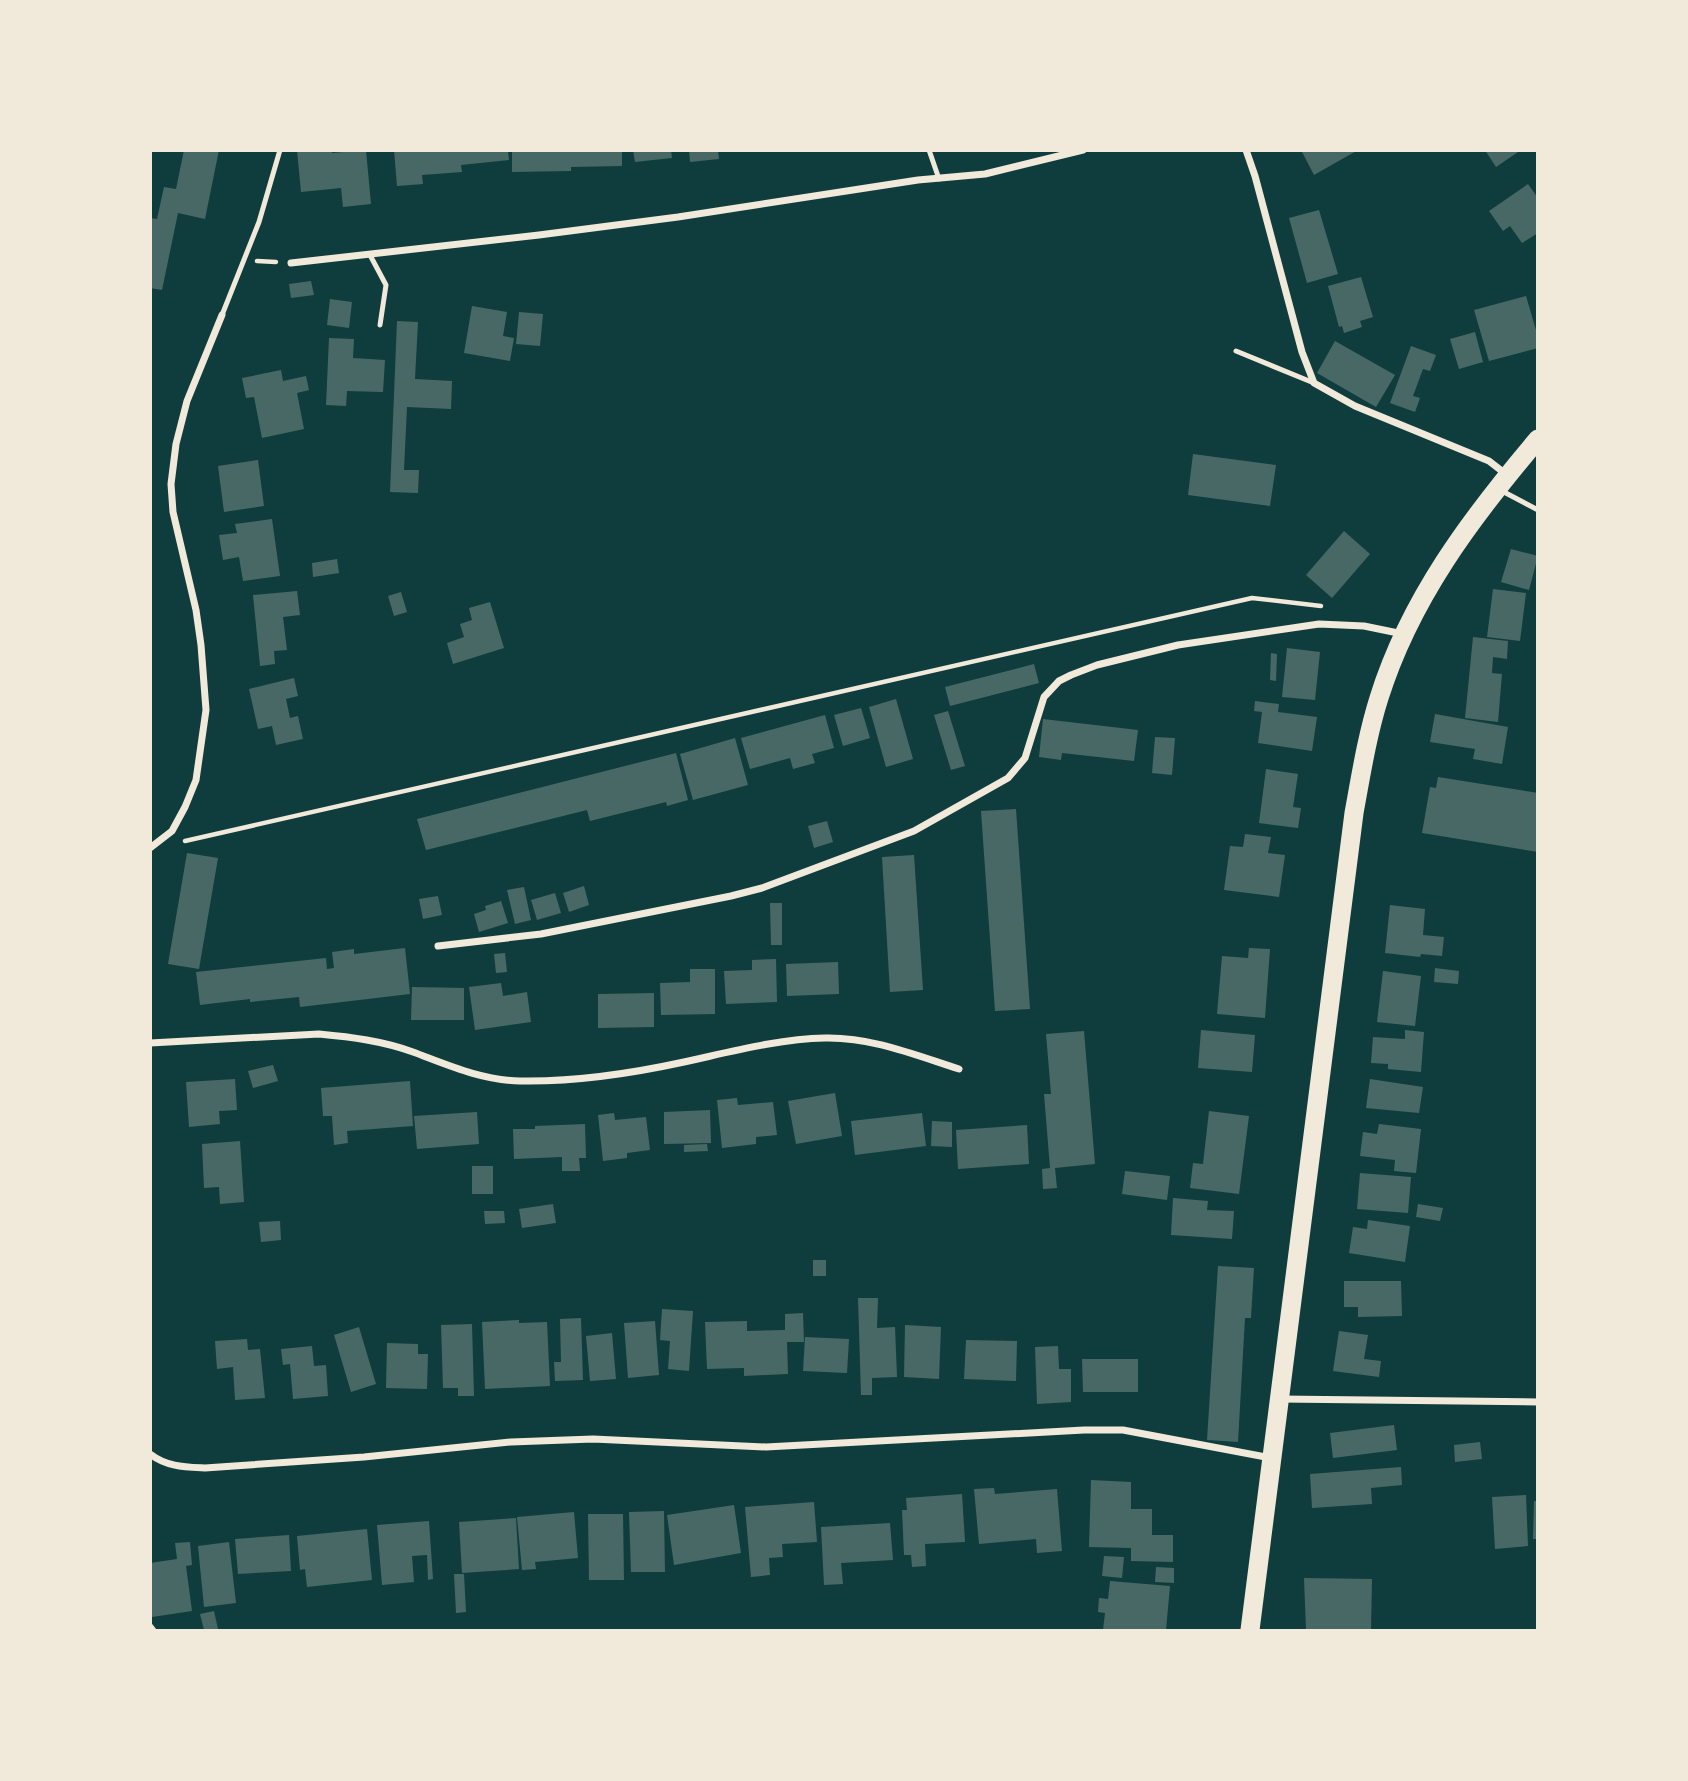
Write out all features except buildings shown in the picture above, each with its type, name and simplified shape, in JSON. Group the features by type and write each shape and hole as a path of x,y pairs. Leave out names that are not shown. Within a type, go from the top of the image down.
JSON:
{"highway":[{"path":"1250,1630 1354,813 1379,698 1423,595 1448,554 1538,439"}],"street":[{"path":"291,263 370,256 653,220 918,180 985,174 1083,150"},
{"path":"1246,150 1314,383 1355,407 1489,461 1502,482"},
{"path":"150,848 172,831 196,780 206,709 200,633 173,512 171,484 176,444 187,401 222,315"},
{"path":"438,946 541,934 731,896 762,888 914,831 1008,778 1025,758 1044,697 1059,681 1097,665 1178,645 1319,624 1364,626 1404,635"},
{"path":"150,1043 319,1034 347,1036 411,1051 470,1073 493,1078 564,1081 633,1072 733,1051 825,1038 871,1041 959,1069"},
{"path":"1280,1399 1538,1402"},
{"path":"150,1454 179,1467 205,1468 364,1457 511,1442 593,1439 766,1447 1123,1430 1272,1458"}],"lane":[{"path":"222,315 259,222 280,150"},
{"path":"929,150 939,179"},
{"path":"370,256 386,285 380,325"},
{"path":"1236,351 1314,383"},
{"path":"1502,482 1538,510"}],"path":[{"path":"245,260 291,263"},
{"path":"178,843 1252,598 1332,607"},
{"path":"150,1625 154,1630"}]}
